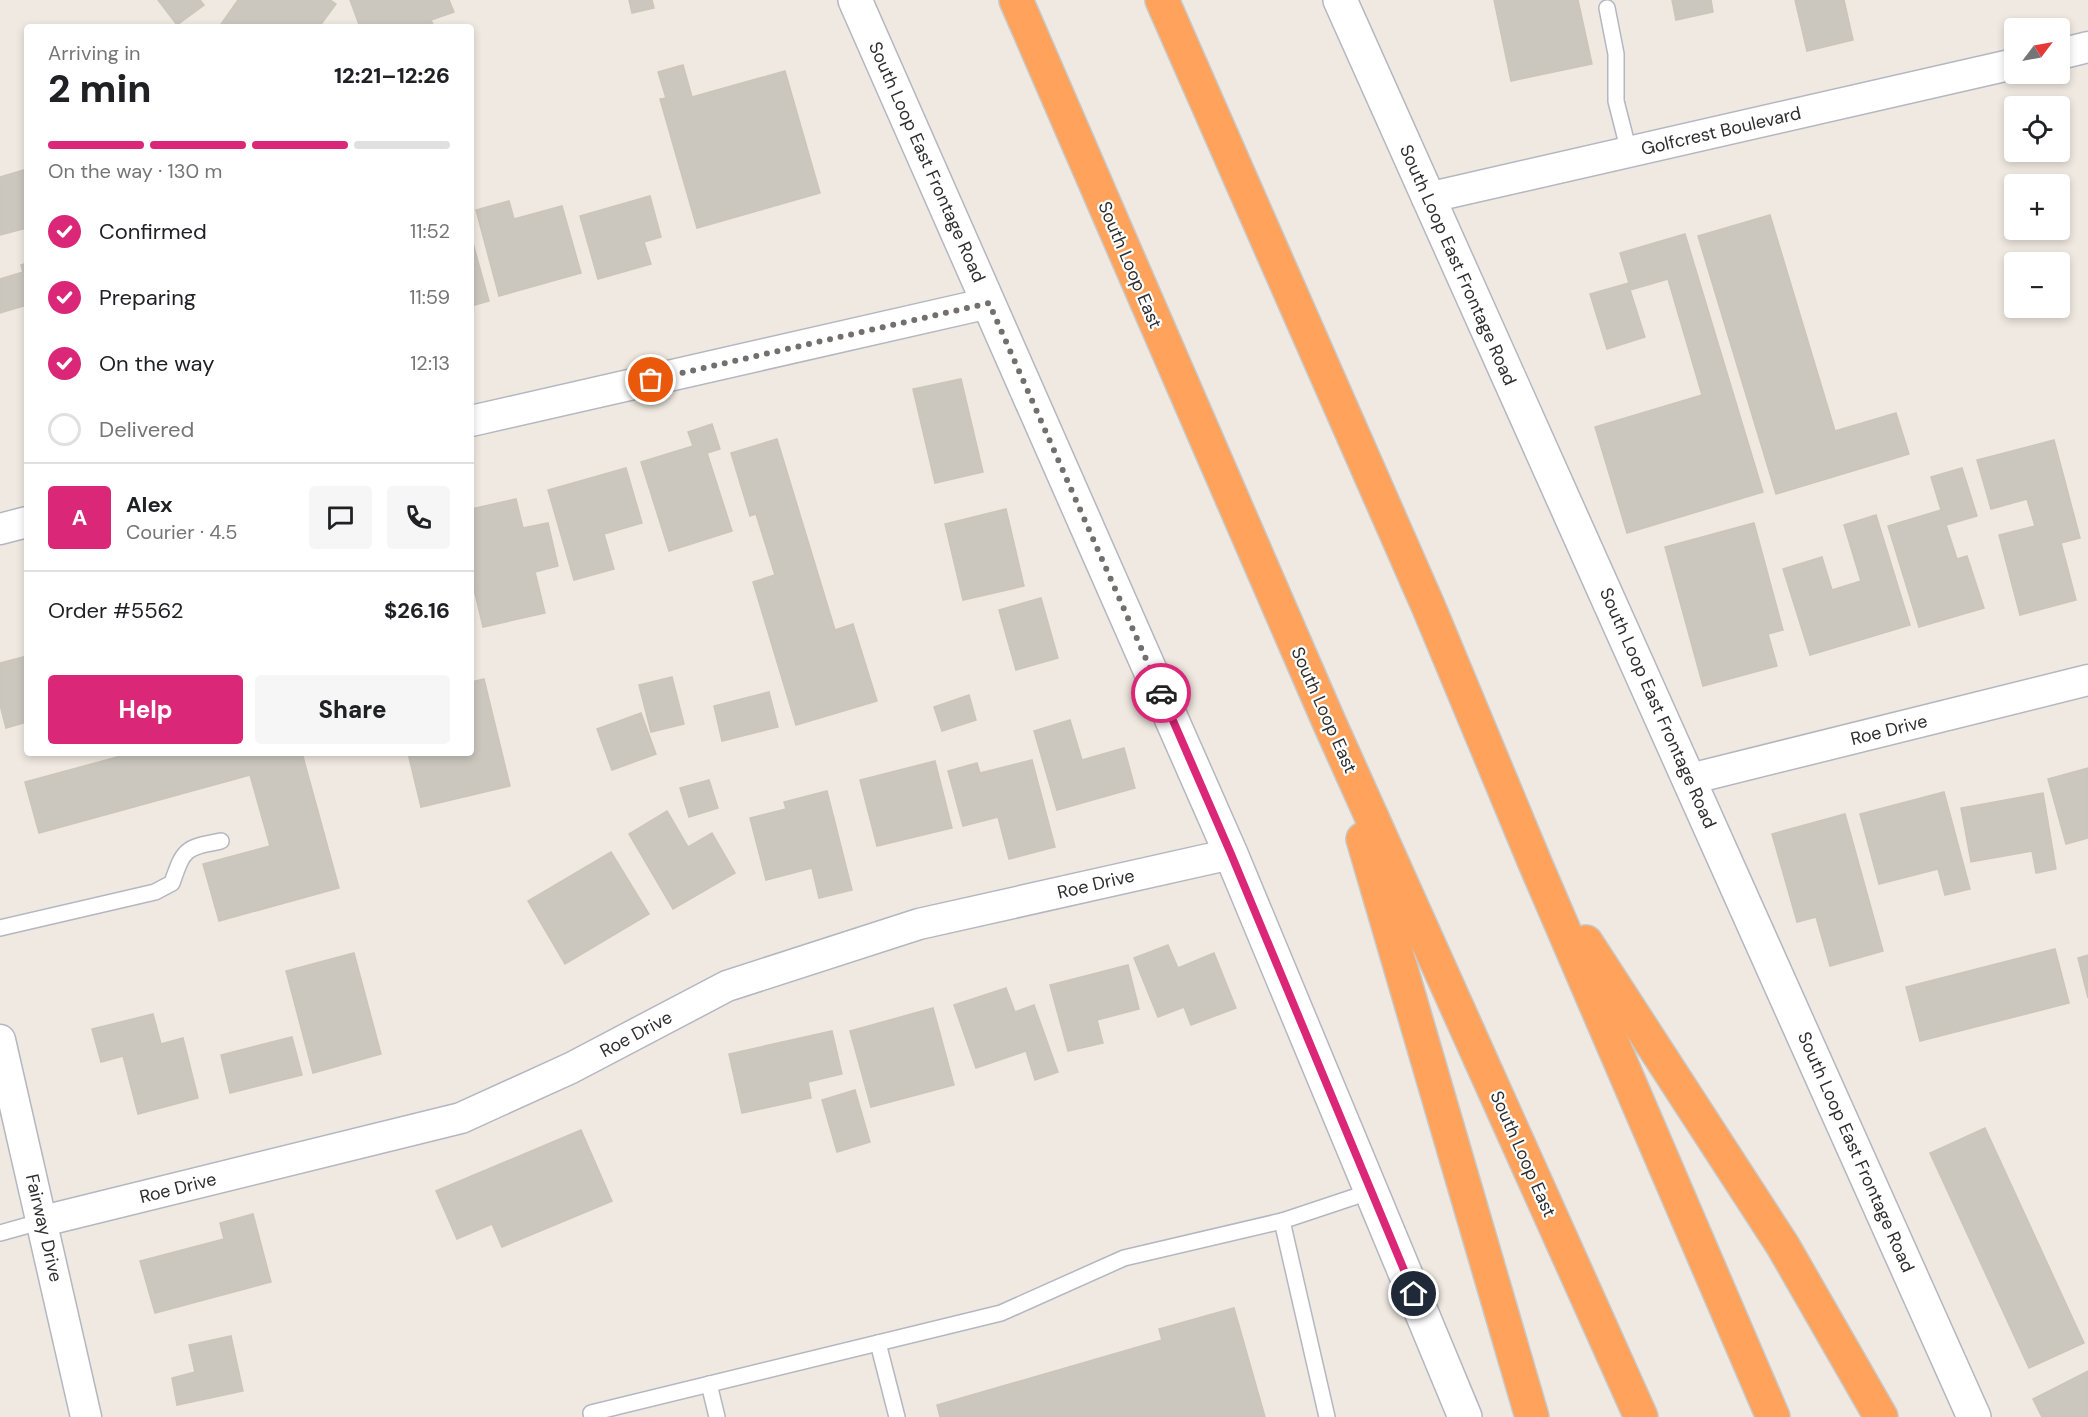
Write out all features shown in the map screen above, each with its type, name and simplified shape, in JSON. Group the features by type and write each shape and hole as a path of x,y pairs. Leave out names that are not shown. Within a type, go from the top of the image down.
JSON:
{"highway":[{"name":"South Loop East","path":"1016,0 1329,722 1641,1417"},
{"path":"1162,0 1429,608 1535,863 1773,1417"},
{"path":"1329,722 1532,1417"},
{"path":"1535,863 1783,1246 1881,1417"}],"main road":[{"name":"South Loop East Frontage Road","path":"855,0 1231,854 1465,1417"},
{"name":"South Loop East Frontage Road","path":"1340,0 1974,1417"}],"street":[{"path":"2070,52 2088,47"},
{"name":"Golfcrest Boulevard","path":"1427,198 2004,66"},
{"path":"474,420 989,303"},
{"path":"0,529 24,523"},
{"name":"Roe Drive","path":"1690,779 2088,680"},
{"name":"Roe Drive","path":"43,1221 461,1118 571,1068 727,986 919,924 1231,854"},
{"name":"Fairway Drive","path":"0,1040 5,1084 43,1221 86,1417"}],"lane":[{"path":"1607,8 1616,54 1616,101 1629,152"},
{"path":"0,928 156,892 172,883 181,858 192,846 221,841"},
{"path":"592,1417 591,1413 1001,1313 1124,1258 1282,1221 1372,1191"},
{"path":"0,1233 43,1221"},
{"path":"1282,1221 1327,1417"},
{"path":"878,1343 897,1417"},
{"path":"710,1384 717,1417"}],"building":[{"path":"158,0 200,0 204,5 176,24"},
{"path":"238,0 330,0 336,4 321,24 221,24"},
{"path":"350,0 449,0 454,12 431,20 433,24 359,24"},
{"path":"629,0 652,0 654,8 632,13"},
{"path":"1494,0 1578,0 1592,64 1511,81"},
{"path":"1672,0 1711,0 1713,12 1676,20"},
{"path":"1795,0 1844,0 1853,40 1807,51"},
{"path":"683,65 692,97 785,71 820,193 697,228 660,99 666,98 658,72"},
{"path":"24,170 24,229 0,235 0,177"},
{"path":"650,196 661,237 644,242 651,264 598,279 580,216"},
{"path":"509,201 514,219 562,206 581,273 499,296 476,210"},
{"path":"1770,215 1835,431 1896,413 1909,454 1776,494 1698,236"},
{"path":"1685,234 1763,492 1627,533 1595,427 1702,395 1668,279 1630,290 1645,337 1607,349 1590,294 1629,283 1620,253"},
{"path":"474,247 489,301 474,305"},
{"path":"24,264 24,306 0,313 0,279 23,272 21,265"},
{"path":"961,379 983,472 935,483 913,389"},
{"path":"712,424 720,449 707,453 732,531 669,551 641,462 693,446 688,432"},
{"path":"777,439 835,630 853,624 877,701 796,725 753,582 775,575 756,514 750,516 731,453"},
{"path":"2054,440 2080,538 2061,543 2076,600 2020,615 1999,535 2035,526 2027,499 1991,509 1977,460"},
{"path":"626,468 642,523 604,534 614,569 574,580 548,490"},
{"path":"1962,468 1977,516 1946,525 1957,559 1967,556 1984,608 1919,627 1888,526 1941,510 1931,477"},
{"path":"516,499 523,528 548,523 558,566 535,572 545,613 483,627 474,589 474,508"},
{"path":"1006,509 1024,586 963,600 945,524"},
{"path":"1876,515 1910,625 1810,655 1783,569 1822,557 1832,590 1861,581 1844,525"},
{"path":"1754,523 1783,630 1768,634 1777,666 1703,686 1665,547"},
{"path":"1041,598 1058,658 1016,670 999,610"},
{"path":"24,657 24,723 6,728 0,705 0,663"},
{"path":"672,677 684,724 651,732 639,685"},
{"path":"484,679 510,786 421,807 409,756 474,756 474,681"},
{"path":"769,692 778,727 722,741 714,706"},
{"path":"969,695 976,720 942,731 934,707"},
{"path":"641,713 656,754 612,770 597,729"},
{"path":"1070,720 1082,760 1124,748 1135,788 1057,810 1034,731"},
{"path":"121,756 303,756 339,888 219,921 203,864 270,846 250,775 39,833 25,782"},
{"path":"1032,760 1055,847 1009,859 998,817 963,826 948,771 977,763 980,773"},
{"path":"935,761 952,828 877,846 860,780"},
{"path":"2088,768 2088,838 2066,844 2048,779"},
{"path":"709,780 718,808 689,817 680,788"},
{"path":"827,791 852,890 819,898 812,868 766,880 750,818 786,809 784,802"},
{"path":"1944,792 1970,889 1945,895 1938,869 1879,884 1860,814"},
{"path":"2043,793 2056,869 2036,873 2032,851 1971,862 1961,808"},
{"path":"667,811 688,847 712,833 735,873 673,909 629,834"},
{"path":"1845,814 1883,951 1830,966 1816,917 1797,922 1772,834"},
{"path":"611,852 649,914 565,964 528,901"},
{"path":"1168,945 1178,968 1214,953 1236,1008 1191,1025 1184,1007 1158,1017 1134,958"},
{"path":"2055,949 2069,1003 1920,1041 1906,987"},
{"path":"354,953 381,1054 313,1073 286,971"},
{"path":"2088,955 2088,998 2078,958"},
{"path":"1128,965 1139,1009 1097,1020 1103,1043 1068,1051 1050,985"},
{"path":"1006,988 1015,1012 1034,1005 1058,1072 1035,1080 1026,1051 976,1068 954,1005"},
{"path":"933,1008 954,1085 871,1107 850,1031"},
{"path":"153,1014 161,1044 183,1038 198,1098 138,1114 123,1056 101,1062 92,1029"},
{"path":"832,1031 842,1074 808,1082 811,1098 742,1113 729,1054"},
{"path":"292,1037 302,1075 230,1093 221,1055"},
{"path":"855,1090 870,1142 837,1152 822,1100"},
{"path":"1985,1128 2084,1343 2029,1368 1930,1153"},
{"path":"581,1130 612,1201 502,1247 492,1224 457,1239 436,1191"},
{"path":"253,1214 271,1282 155,1313 140,1261 224,1239 220,1223"},
{"path":"1234,1308 1265,1417 940,1417 937,1405 1162,1340 1159,1329"},
{"path":"231,1336 243,1391 177,1405 172,1378 195,1372 189,1345"},
{"path":"2088,1371 2088,1417 2042,1417 2033,1399"}],"way so far":[{"path":"651,380 989,303 1161,693"}],"route":[{"path":"1161,693 1231,854 1414,1294"}]}
